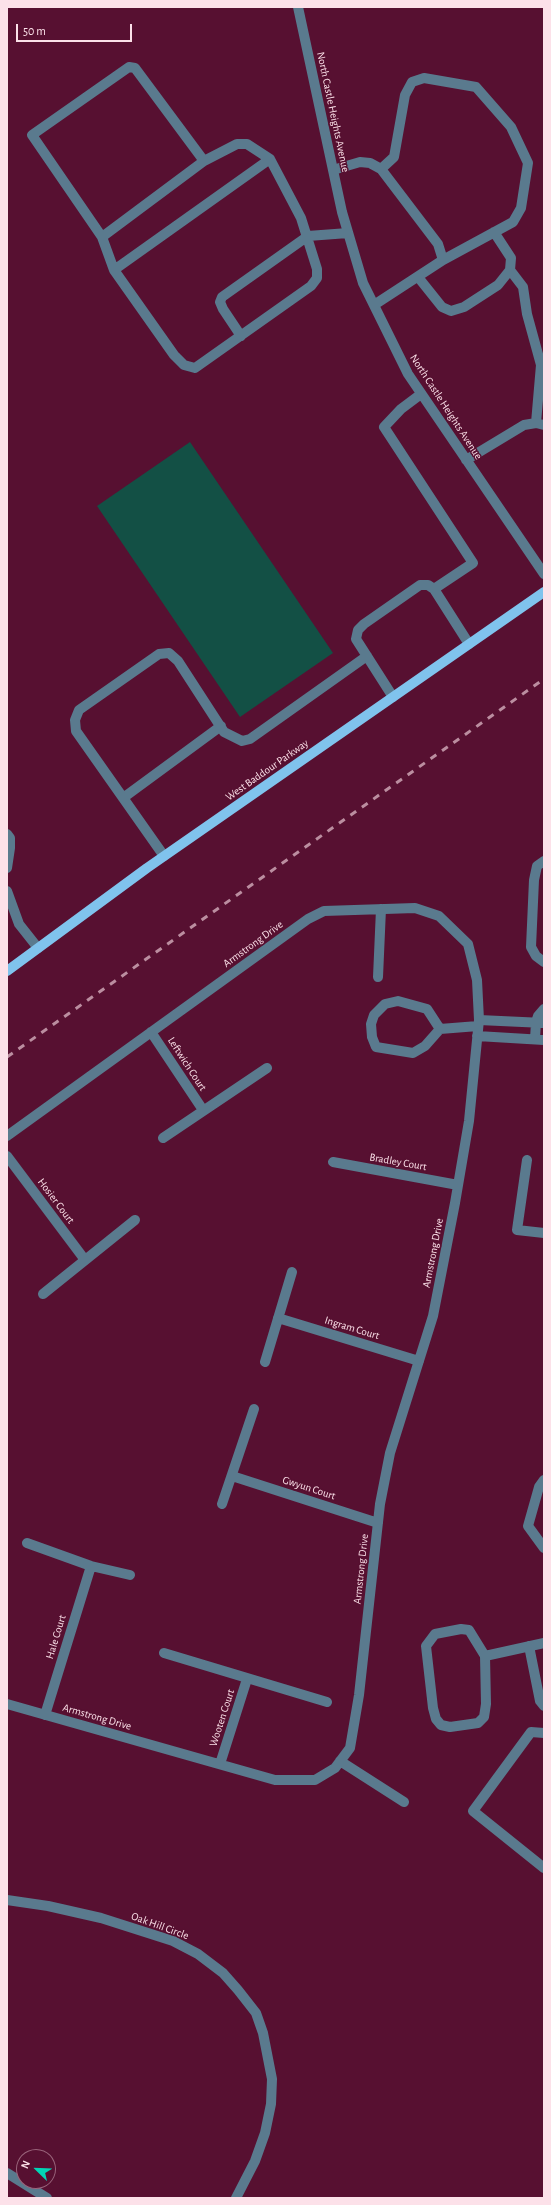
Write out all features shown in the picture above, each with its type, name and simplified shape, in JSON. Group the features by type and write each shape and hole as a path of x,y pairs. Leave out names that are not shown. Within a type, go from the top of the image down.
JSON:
{"main road":[{"name":"West Baddour Parkway","path":"7,971 164,856 544,592"}],"street":[{"name":"North Castle Heights Avenue","path":"298,7 348,233 364,283 408,374 544,574"},
{"path":"102,236 204,161 237,144 247,144 270,159 301,218 308,236 317,269 317,278 311,286 194,368 184,365 174,355 114,270 102,236 32,135 129,68 135,68 204,161"},
{"path":"374,305 442,260 512,222 521,208 528,163 511,127 476,87 424,78 412,82 405,95 394,156 381,169"},
{"path":"114,270 270,159"},
{"path":"333,170 360,162 370,164 381,169 438,244 442,260"},
{"path":"418,277 442,307 451,311 464,307 498,285 510,270 512,258 494,232"},
{"path":"241,336 223,309 220,302 222,297 308,236 348,233"},
{"path":"466,460 524,425 540,424 541,366 527,314 522,288 510,270"},
{"path":"421,394 401,409 384,427 472,563 434,589"},
{"path":"393,697 356,639 358,630 364,624 420,584 428,585 434,589 468,644"},
{"path":"164,856 76,731 75,720 79,710 159,654 169,653 178,661 224,732 232,738 242,741 250,739 367,656"},
{"path":"123,798 221,726"},
{"path":"7,834 10,838 10,848 7,868"},
{"path":"544,861 537,866 534,880 532,947 536,956 544,962"},
{"path":"7,891 19,924 38,948"},
{"name":"Armstrong Drive","path":"7,1136 308,919 324,911 415,908 439,916 468,944 477,980 478,1027 469,1121 433,1316 390,1453 378,1523 359,1695 350,1748 335,1768 315,1780 275,1780 7,1704"},
{"path":"378,977 381,909"},
{"path":"440,1029 427,1009 398,1001 385,1004 374,1015 371,1024 372,1037 376,1046 413,1053 425,1046 440,1029 540,1022"},
{"path":"478,1027 540,1040 540,1022 544,1010"},
{"name":"Leftwich Court","path":"151,1032 203,1110"},
{"name":"Leftwich Court","path":"163,1138 267,1068"},
{"name":"Hosier Court","path":"7,1156 85,1260"},
{"path":"527,1160 517,1230 544,1232"},
{"name":"Bradley Court","path":"333,1162 458,1185"},
{"path":"43,1294 135,1220"},
{"path":"265,1362 292,1272"},
{"name":"Ingram Court","path":"278,1318 419,1361"},
{"path":"222,1504 254,1408"},
{"name":"Gwyun Court","path":"232,1476 378,1523"},
{"path":"544,1480 538,1487 528,1526 544,1548"},
{"path":"27,1543 90,1566 130,1575"},
{"name":"Hale Court","path":"45,1715 90,1566"},
{"path":"469,1630 485,1656 486,1704 484,1717 478,1723 450,1727 441,1725 436,1719 433,1708 426,1646 430,1639 435,1634 469,1630"},
{"path":"485,1656 544,1643"},
{"path":"530,1646 540,1701 544,1706"},
{"name":"Wooten Court","path":"164,1653 327,1702"},
{"name":"Wooten Court","path":"220,1764 247,1679"},
{"path":"544,1733 531,1732 473,1811 544,1868"},
{"path":"340,1762 404,1802"},
{"name":"Oak Hill Circle","path":"7,1900 48,1906 102,1918 173,1941 198,1954 223,1973 238,1990 256,2014 262,2033 272,2080 271,2104 265,2133 255,2161 236,2198"},
{"path":"7,2173 47,2198"}],"building":[{"path":"190,442 333,653 240,717 97,506"}],"railway":[{"path":"7,1057 544,679"}]}
